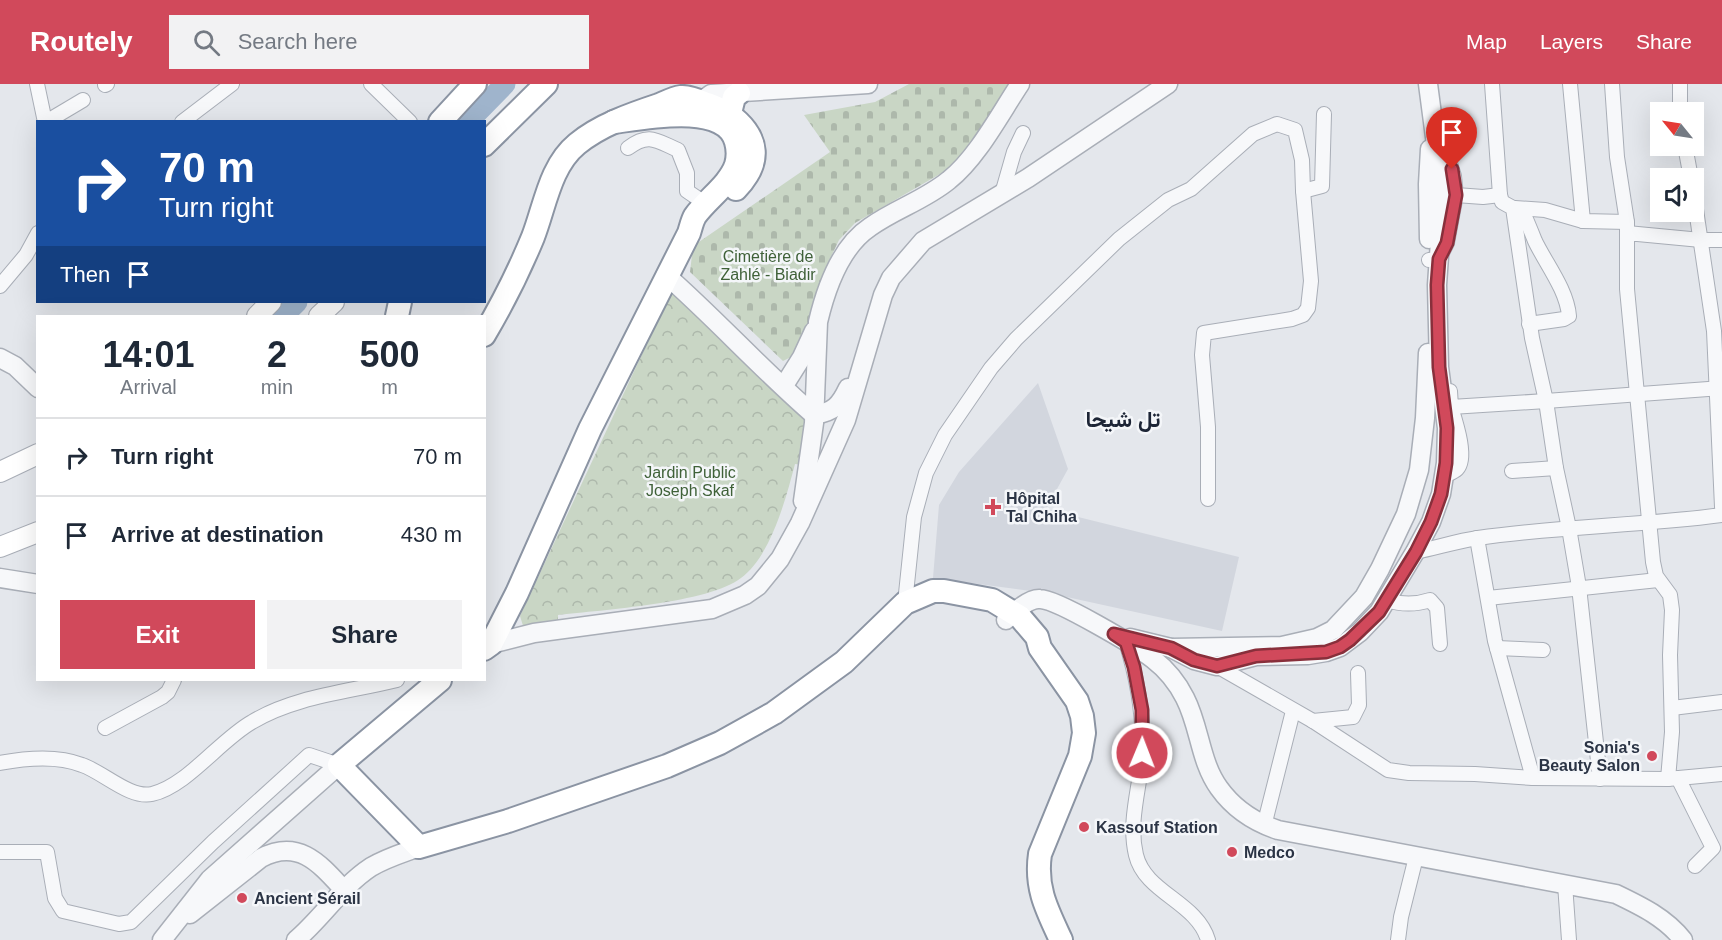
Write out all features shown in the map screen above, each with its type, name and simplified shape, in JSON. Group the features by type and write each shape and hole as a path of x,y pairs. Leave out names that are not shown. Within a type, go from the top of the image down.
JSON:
{"highway":[{"path":"442,120 475,84"},
{"path":"486,143 544,84"},
{"path":"487,646 517,593 590,429 695,216 736,166 738,149 735,135 727,127 711,120 694,103"},
{"path":"486,331 518,273 548,192 562,162 577,144 614,122 694,103 735,103 740,122 749,134 753,154 752,164 747,175 734,191 714,212 688,233"},
{"path":"439,681 339,765 419,847 529,814 667,766 720,743 774,713 844,662 905,603 933,591 972,595 987,608 1018,615 1077,701 1082,716 1083,733 1080,756 1040,854 1038,867 1038,884 1061,940"}],"main road":[{"path":"258,315 270,303"},
{"path":"320,315 333,303"},
{"path":"0,472 36,455"},
{"path":"0,547 36,533"}],"street":[{"path":"37,84 46,120"},
{"path":"185,120 232,84"},
{"path":"371,84 408,120"},
{"path":"735,103 796,86 868,84"},
{"path":"781,384 802,357 818,322 836,270 852,243 869,227 950,180 964,166 1020,84"},
{"path":"487,646 534,633 712,609 730,603 758,586 780,559 800,523 846,420 883,295 891,278 902,264 923,241 1002,194 1168,84"},
{"path":"1492,84 1502,202 1518,209 1545,210 1583,221 1701,240 1722,240"},
{"path":"1570,84 1583,221"},
{"path":"1612,84 1617,157 1627,228 1628,289 1653,562 1656,576 1670,596 1672,610 1670,655 1673,779 1713,848 1695,866"},
{"path":"1680,84 1680,102"},
{"path":"1429,90 1450,163 1440,193"},
{"path":"1217,666 1256,656 1308,655 1326,652 1364,597 1407,514 1419,470 1440,193 1429,90"},
{"path":"49,120 83,100"},
{"path":"1303,191 1322,186 1324,114"},
{"path":"905,603 914,517 926,472 945,435 991,368 1016,339 1119,239 1168,200 1191,189 1253,134 1277,124 1296,130 1302,160 1311,281 1308,308 1303,315 1292,319 1204,333 1202,355 1208,427 1208,499"},
{"path":"1002,194 1014,152 1023,133"},
{"path":"628,148 639,139 654,139 678,150 687,173 687,191 706,204"},
{"path":"1440,193 1483,197 1500,195"},
{"path":"1518,209 1529,324 1546,401 1579,588 1599,779"},
{"path":"1518,209 1559,286 1569,316 1564,319 1529,324"},
{"path":"1698,222 1718,331 1722,507"},
{"path":"0,286 26,255 36,237"},
{"path":"1120,638 1171,648 1293,645 1317,638 1337,639 1360,632 1383,606 1416,552 1431,522 1441,494 1446,463 1447,428 1438,353 1437,285 1434,259"},
{"path":"666,275 814,415"},
{"path":"800,523 813,434 818,322"},
{"path":"814,415 830,412 839,405 871,336"},
{"path":"1438,353 1445,362 1450,384 1451,407 1460,438 1462,462 1458,468 1444,476"},
{"path":"0,358 15,366 36,386"},
{"path":"781,384 816,387"},
{"path":"1451,407 1719,389"},
{"path":"813,434 837,439"},
{"path":"1512,471 1556,468"},
{"path":"1416,552 1477,538 1722,515"},
{"path":"1477,538 1497,648 1533,778"},
{"path":"0,578 36,584"},
{"path":"1488,598 1658,580"},
{"path":"1364,597 1383,606 1418,604 1430,600 1437,608 1440,644"},
{"path":"1018,615 1047,600 1120,638 1154,660 1171,677 1185,698 1196,724 1206,765 1218,787 1245,815 1264,826 1278,831 1616,894 1646,908 1677,936"},
{"path":"1120,638 1139,689 1142,718 1141,768 1133,830 1136,855 1152,881 1196,917 1208,940"},
{"path":"1171,648 1194,660 1217,666 1313,721 1351,748 1388,770 1409,773 1599,779 1673,779 1722,774"},
{"path":"1497,648 1543,650"},
{"path":"1313,721 1353,717 1359,705 1359,673"},
{"path":"105,728 162,697 168,692 174,681"},
{"path":"0,763 64,760 91,768 132,792 150,794 173,785 229,739 263,716 309,699 392,681"},
{"path":"1672,708 1722,702"},
{"path":"1264,826 1293,711"},
{"path":"0,852 47,852 55,898 63,911 119,924 131,922 213,842 309,755 339,765"},
{"path":"166,935 210,879 339,765"},
{"path":"296,940 344,890 371,868 387,859 419,847"},
{"path":"166,935 261,858 273,852 285,850 299,852 317,862 344,890"},
{"path":"1398,940 1401,917 1416,857"},
{"path":"1565,885 1569,940"}],"shaded area":[{"name":"Hôpital Tal Chiha","path":"1038,383 1068,469 1046,509 1239,557 1222,631 1053,594 933,578 939,505 959,472"}],"green space":[{"name":"Cimetière de Zahlé - Biadir","path":"909,84 1015,84 972,147 947,170 855,223 839,240 828,263 823,289 795,355 783,361 690,272 693,246 830,152 804,115 875,102"},
{"name":"Jardin Public Joseph Skaf","path":"680,289 808,405 803,465 795,464 776,526 761,556 752,568 726,587 705,594 654,604 558,615 558,624 524,629 520,616 671,292"}],"waterway":[{"path":"470,120 505,84"},
{"path":"284,315 296,303"}],"place":[{"name":"Hôpital Tal Chiha","path":"993,507"},
{"name":"Sonia's Beauty Salon","path":"1652,756"},
{"name":"Kassouf Station","path":"1084,827"},
{"name":"Medco","path":"1232,852"},
{"name":"Ancient Sérail","path":"242,898"}],"district":[{"name":"تل شيحا","path":"1123,419"}],"route":[{"path":"1142,753 1142,710 1134,667 1126,642 1114,634 1171,648 1186,657 1217,666 1256,656 1308,655 1326,652 1350,640 1379,612 1416,552 1431,522 1441,494 1446,463 1447,428 1439,367 1437,285 1439,259 1446,249 1456,195 1452,169"}]}
